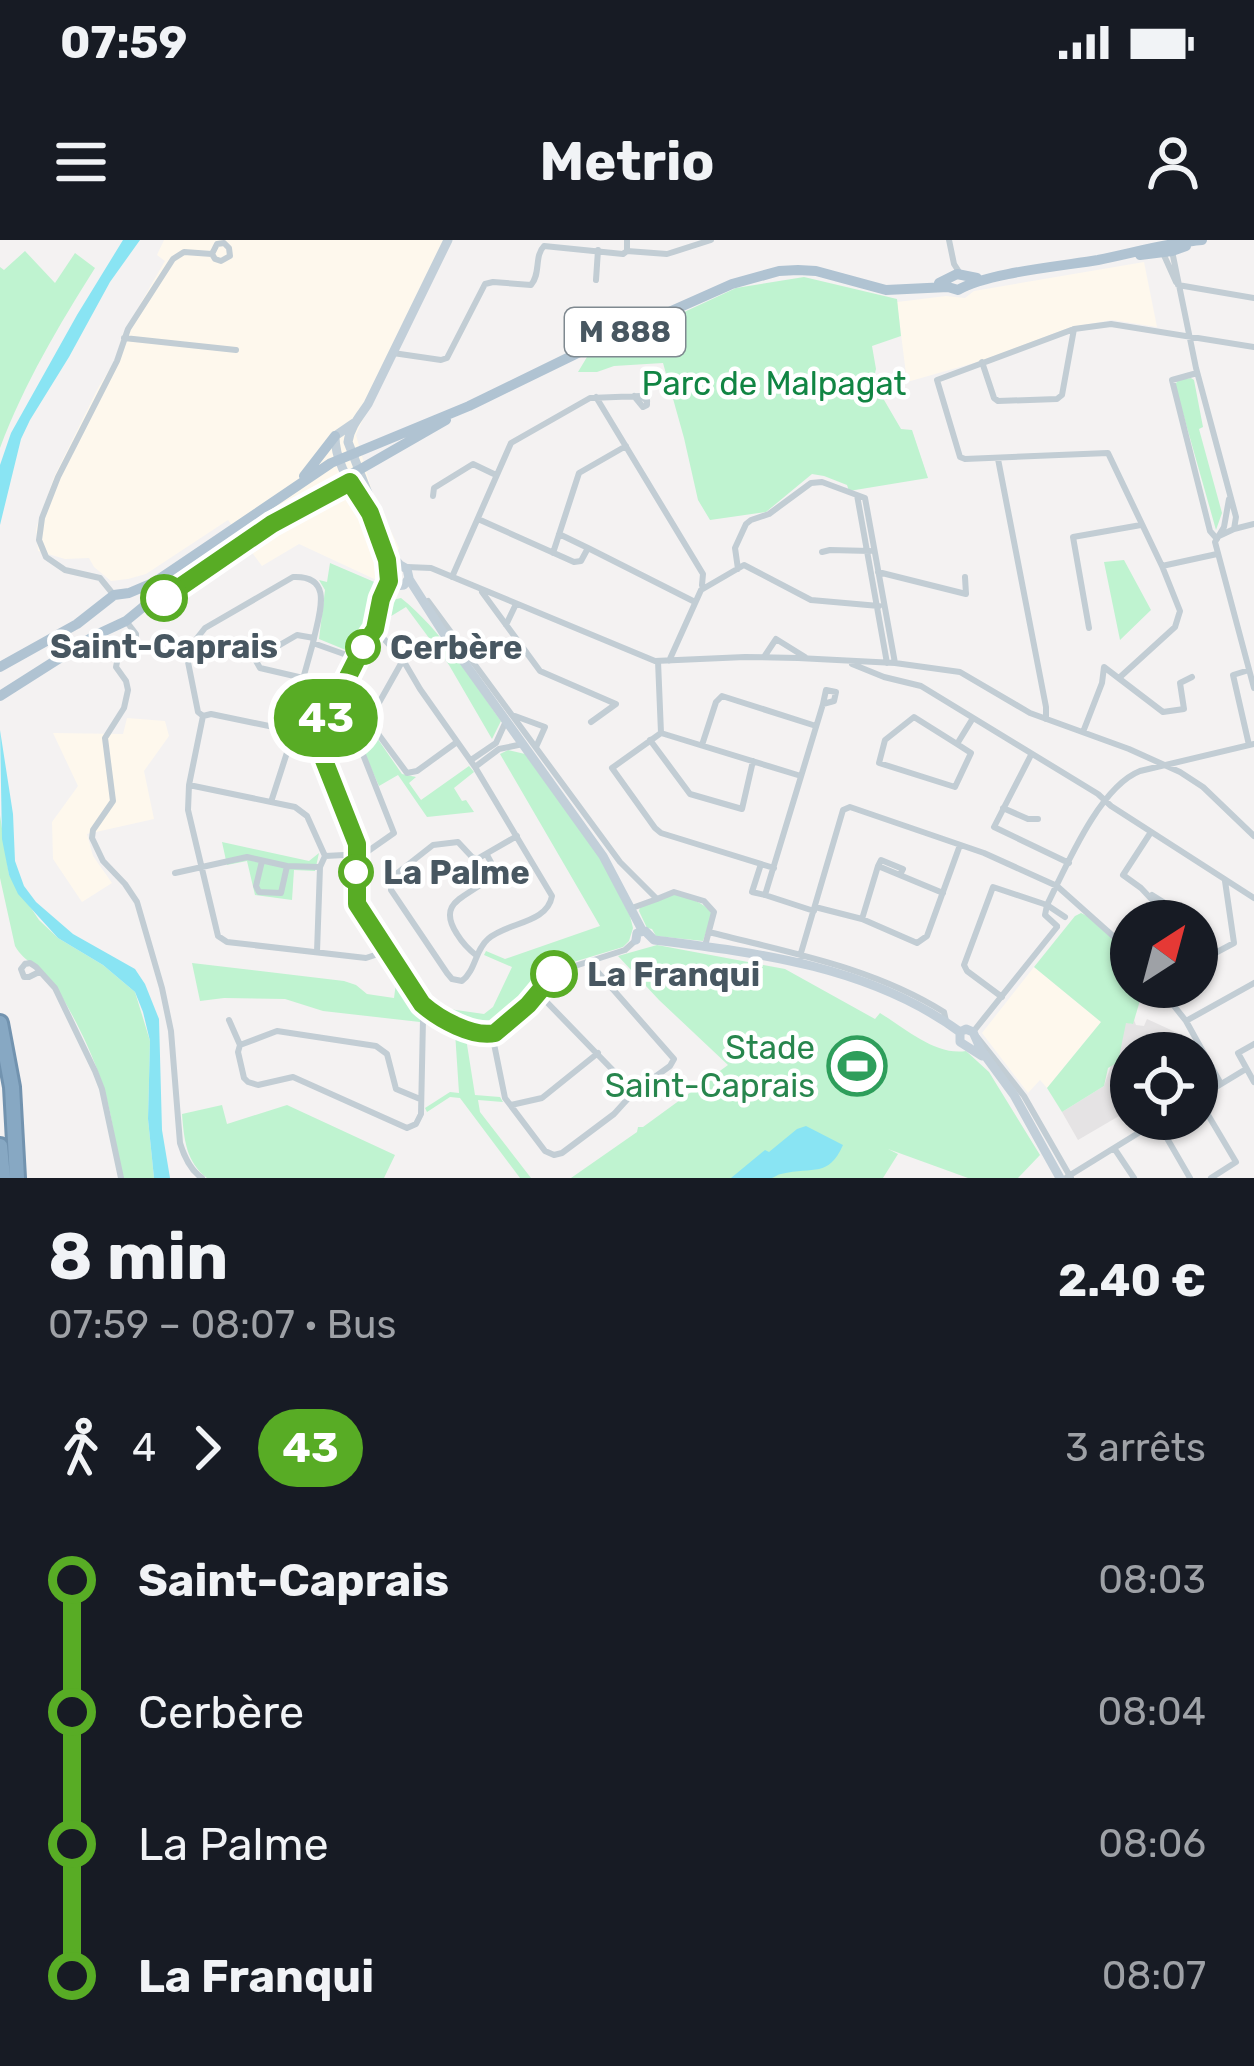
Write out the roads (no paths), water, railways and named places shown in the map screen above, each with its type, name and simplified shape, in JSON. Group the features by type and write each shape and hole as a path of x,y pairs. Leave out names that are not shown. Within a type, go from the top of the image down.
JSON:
{"highway":[{"path":"0,1023 12,1088 17,1178"},
{"path":"0,1146 2,1178"}],"main road":[{"name":"M 888","path":"129,593 154,582 340,460 732,284 779,271 816,271 886,290 919,289 956,278 1008,275 1201,240"},
{"name":"M 888","path":"138,610 271,517 352,476 469,406"},
{"path":"298,484 335,436"},
{"path":"2,665 77,624 109,599 129,593 136,600 138,610 4,694"},
{"path":"109,599 104,615 120,622"}],"street":[{"path":"352,476 349,437 448,240"},
{"path":"627,240 627,251"},
{"path":"682,240 683,250"},
{"path":"393,353 445,359 485,284 531,285 544,245 667,254 711,240"},
{"path":"949,240 956,278"},
{"path":"1163,247 1178,285 1236,517 1218,538 1218,554 1254,688"},
{"path":"596,280 598,250"},
{"path":"109,599 100,578 50,562 39,540 42,518 124,338 176,256 212,254"},
{"path":"1178,285 1254,298"},
{"path":"1119,679 1175,627 1180,611 1108,453 965,460 960,457 937,383 940,377 1074,329 1118,325 1254,347"},
{"path":"982,362 998,401 1057,399 1062,395 1074,329"},
{"path":"124,338 236,350"},
{"path":"1197,374 1172,380 1210,532 1218,538"},
{"path":"452,577 511,443 596,397 634,396"},
{"path":"596,397 703,574 701,590 669,661"},
{"path":"355,423 335,436 340,460 399,577 509,718 544,727 529,748"},
{"path":"553,553 579,473 626,446"},
{"path":"998,459 1046,719"},
{"path":"434,496 434,488 473,464 496,476"},
{"path":"738,568 735,548 751,520 769,514 815,482 861,497 889,662"},
{"path":"478,518 578,562 588,548"},
{"path":"1232,526 1254,524"},
{"path":"1089,628 1073,537 1141,525"},
{"path":"559,534 695,602"},
{"path":"822,552 871,551"},
{"path":"871,551 889,662 883,676"},
{"path":"1162,566 1218,554"},
{"path":"799,962 642,936 625,950 556,972 528,1005 492,1034 477,1033 427,1009 357,904 354,833 316,745 381,623 388,593 399,577 423,566 658,662 764,657 946,669 971,677 1020,708 1166,766 1203,787 1254,836"},
{"path":"701,590 748,566 811,600 879,606"},
{"path":"878,572 966,594 965,577"},
{"path":"203,716 198,712 186,657 205,628 293,578 302,576 317,584 322,592 314,640 271,802"},
{"path":"399,577 417,594 509,718 603,856 642,936"},
{"path":"480,589 540,670 616,704 591,722"},
{"path":"506,625 516,604"},
{"path":"120,622 137,637 118,658 116,667 126,681 128,697 105,738 113,801 92,838 103,861 136,902 171,1031 180,1143 202,1178"},
{"path":"375,629 403,660 473,764 517,836 552,896 543,912 489,938 468,978 459,982 452,979 389,884 395,872 436,844 458,842 474,859 517,836"},
{"path":"303,678 260,668 256,661 297,635 358,659"},
{"path":"764,657 776,639 808,659"},
{"path":"325,856 358,855 392,836 394,830 361,750 403,660"},
{"path":"850,661 921,686 1254,898"},
{"path":"658,662 661,733"},
{"path":"921,666 921,686"},
{"path":"1083,732 1104,668 1163,712 1184,709 1180,683 1192,677"},
{"path":"1045,915 1104,800 1132,774 1252,745 1233,675 1250,670"},
{"path":"591,693 604,712"},
{"path":"702,746 722,696 816,726"},
{"path":"765,896 824,704"},
{"path":"203,716 317,736"},
{"path":"203,716 188,810 221,939 370,958 387,951"},
{"path":"914,717 957,744 971,752 955,787 879,763 885,740 914,717"},
{"path":"473,764 496,743 509,718"},
{"path":"957,744 973,718"},
{"path":"370,723 404,771 411,773 457,742"},
{"path":"774,868 661,833 612,768 661,733 801,776"},
{"path":"650,739 690,794 742,809 753,761"},
{"path":"473,764 499,749 529,748"},
{"path":"529,748 620,862 657,899"},
{"path":"1132,774 1136,753"},
{"path":"1031,754 994,827 1069,862"},
{"path":"189,785 303,812 325,856"},
{"path":"799,962 843,810 850,807 1023,869 1057,886 1110,933"},
{"path":"1004,808 1038,819"},
{"path":"1151,832 1123,875 1152,900"},
{"path":"761,865 752,892 862,919 917,943 927,936 959,845"},
{"path":"478,956 463,944 448,915 456,901 493,874 488,855"},
{"path":"317,952 320,867 325,856"},
{"path":"175,873 247,857 320,867"},
{"path":"262,861 259,892 281,893 287,866"},
{"path":"862,919 878,866 943,893"},
{"path":"1218,952 1234,944 1225,881"},
{"path":"1002,997 964,965 993,887 1047,905 1065,917"},
{"path":"632,908 674,892 704,902 714,913 705,946"},
{"path":"1027,900 1057,926"},
{"path":"970,1037 1078,903"},
{"path":"709,932 869,983 970,1037 1012,1079 1066,1177"},
{"path":"492,1034 503,1093 543,1149 554,1155 562,1153 670,1066 673,1057 589,962"},
{"path":"45,976 102,1089 121,1178"},
{"path":"1186,1021 1254,983"},
{"path":"538,993 634,1092"},
{"path":"1176,1008 1221,1084"},
{"path":"230,1020 244,1078 254,1085 293,1076 407,1129 420,1118 427,1009"},
{"path":"239,1045 278,1031 376,1046 386,1054 396,1088 420,1099"},
{"path":"970,1037 1066,1177"},
{"path":"1254,1044 1238,1053 1254,1082"},
{"path":"511,1106 542,1098 598,1053"},
{"path":"1218,1086 1246,1069"},
{"path":"1211,1178 1236,1162 1218,1132"},
{"path":"1066,1177 1127,1140"},
{"path":"1170,1140 1190,1178"},
{"path":"1114,1148 1134,1178"}],"water":[{"path":"123,240 140,240 110,282 30,420 0,525 0,465 11,433"},
{"path":"0,730 15,861 24,886 73,934 135,969 159,1019 162,1130 170,1178 154,1178 148,1119 150,1041 135,992 103,965 58,938 18,894 9,875 2,839"},
{"path":"806,1126 843,1145 826,1167 772,1178 731,1178 765,1150 769,1152"}],"place":[{"name":"Saint-Caprais","path":"164,598"},
{"name":"Cerbère","path":"363,647"},
{"name":"La Palme","path":"356,872"},
{"name":"La Franqui","path":"554,974"},
{"name":"Stade Saint-Caprais","path":"857,1066"}],"park label":[{"name":"Parc de Malpagat","path":"774,383"}]}
